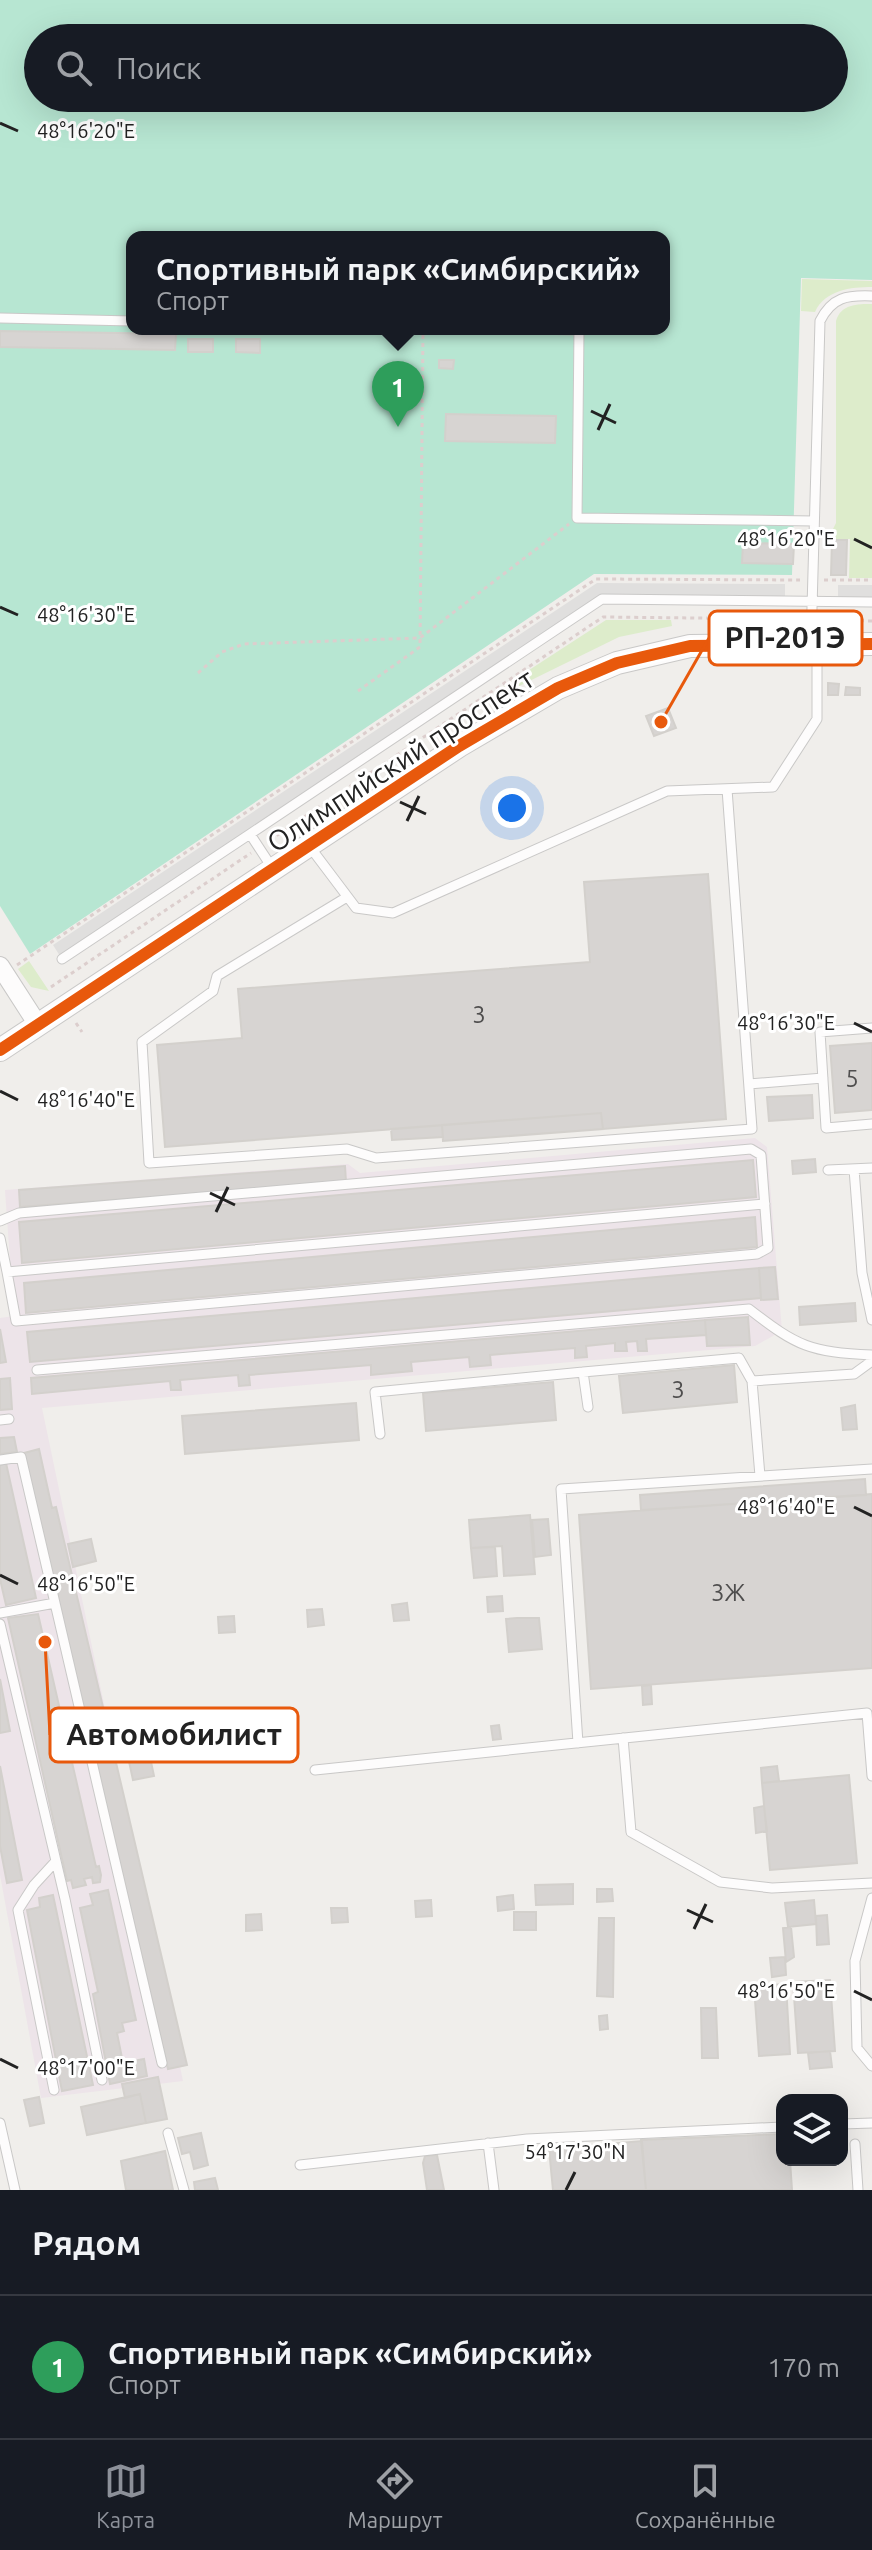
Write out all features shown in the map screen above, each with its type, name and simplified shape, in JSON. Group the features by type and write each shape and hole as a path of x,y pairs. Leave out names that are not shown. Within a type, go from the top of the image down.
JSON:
{"street":[{"name":"Олимпийский проспект","path":"0,1050 520,708 617,663 690,646 872,644"},
{"path":"0,966 38,1025"}],"lane":[{"path":"309,846 356,908 393,913 667,791 773,787 817,719 812,601 820,321 831,303 841,297 872,296"},
{"path":"0,318 126,321"},
{"path":"579,335 577,518 814,521"},
{"path":"62,959 602,599 872,602"},
{"path":"347,897 217,976 213,991 142,1042 149,1163 347,1149 376,1158 752,1129 727,789"},
{"path":"250,834 273,869"},
{"path":"872,1028 820,1032 826,1128 872,1124"},
{"path":"749,1084 823,1078"},
{"path":"0,1221 19,1213 751,1149 761,1155 768,1248 757,1254 16,1321 0,1238"},
{"path":"828,1170 872,1168"},
{"path":"854,1169 872,1320"},
{"path":"7,1272 765,1204"},
{"path":"37,1370 749,1309 793,1343 872,1358"},
{"path":"380,1434 375,1392 739,1358 752,1381 760,1476"},
{"path":"752,1381 854,1374 872,1358"},
{"path":"583,1372 588,1407"},
{"path":"0,1460 21,1457 162,2063"},
{"path":"578,1743 561,1489 872,1469"},
{"path":"0,1613 55,1603"},
{"path":"0,1624 56,1861 102,2080"},
{"path":"315,1770 869,1713 872,1776"},
{"path":"623,1738 631,1832 720,1882 772,1888 872,1883"},
{"path":"54,2090 18,1910 34,1885 56,1861"},
{"path":"872,1898 855,1961 857,2048 872,2066"},
{"path":"0,2123 15,2190"},
{"path":"848,2124 872,2123"},
{"path":"300,2165 488,2143 776,2127"},
{"path":"168,2133 184,2190"},
{"path":"488,2143 494,2190"},
{"path":"855,2144 858,2190"}],"path":[{"path":"358,691 420,647 423,335"},
{"path":"198,673 222,652 244,644 420,638 577,518"},
{"path":"828,620 872,621"},
{"path":"76,1023 82,1032"}],"shaded area":[{"path":"597,583 785,584 785,597 602,596 60,956 53,945"},
{"path":"838,585 872,585 872,598 838,598"},
{"path":"755,1138 767,1147 782,1331 755,1346 42,1408 183,2081 41,2098 0,1875 0,1318 14,1316 5,1190 348,1164 360,1173"}],"green space":[{"path":"0,0 872,0 872,280 801,278 792,575 594,574 30,954 0,906"},
{"path":"802,279 872,281 872,287 839,291 825,299 815,312 801,311"},
{"path":"872,304 872,578 849,578 850,539 828,539 836,523 836,321 846,308"},
{"path":"606,620 671,620 672,626 619,637 503,694 500,689"},
{"path":"29,961 49,991 31,987 18,969"}],"building":[{"path":"0,331 176,335 175,350 0,347"},
{"path":"188,339 213,339 213,352 188,352"},
{"path":"236,339 260,339 260,353 236,352"},
{"path":"439,360 454,360 453,369 439,368"},
{"path":"446,414 556,416 555,443 445,441"},
{"path":"832,540 847,540 846,575 831,575"},
{"path":"743,543 794,544 793,564 742,563"},
{"path":"828,683 839,684 838,695 828,695"},
{"path":"846,687 860,688 860,695 845,695"},
{"path":"668,708 676,728 654,736 646,716"},
{"path":"708,874 726,1119 603,1129 601,1113 165,1147 157,1045 242,1038 238,989 590,962 584,882"},
{"path":"872,1043 872,1110 835,1113 830,1046"},
{"path":"812,1095 813,1118 769,1121 767,1097"},
{"path":"601,1113 603,1129 443,1141 442,1125"},
{"path":"442,1125 443,1137 392,1140 391,1129"},
{"path":"815,1159 816,1172 793,1174 792,1161"},
{"path":"753,1160 756,1197 22,1263 19,1222"},
{"path":"345,1166 346,1182 20,1207 19,1190"},
{"path":"755,1217 757,1247 26,1313 24,1283"},
{"path":"775,1267 778,1299 761,1300 759,1268"},
{"path":"759,1268 761,1298 30,1362 27,1332"},
{"path":"855,1303 856,1321 800,1325 799,1307"},
{"path":"748,1317 750,1345 707,1346 705,1320"},
{"path":"705,1320 706,1335 646,1339 647,1351 638,1351 637,1341 626,1342 627,1351 615,1351 615,1343 586,1346 587,1357 575,1358 575,1348 490,1355 491,1365 470,1367 469,1357 411,1362 412,1371 371,1375 371,1365 249,1375 250,1385 239,1386 238,1375 180,1380 181,1390 171,1390 170,1381 32,1394 31,1378"},
{"path":"0,1329 6,1362 0,1363"},
{"path":"734,1365 737,1402 623,1413 619,1376"},
{"path":"10,1378 12,1409 0,1410 0,1379"},
{"path":"553,1382 556,1420 426,1431 423,1393"},
{"path":"356,1403 359,1440 185,1454 182,1416"},
{"path":"855,1405 857,1429 843,1430 841,1408"},
{"path":"14,1437 17,1452 0,1454 0,1438"},
{"path":"39,1449 52,1508 56,1507 187,2065 168,2069 24,1453"},
{"path":"6,1463 36,1598 6,1605 0,1579 0,1465"},
{"path":"865,1479 866,1495 641,1510 640,1495"},
{"path":"872,1494 872,1668 591,1689 579,1515"},
{"path":"530,1515 535,1574 504,1576 502,1546 471,1548 469,1520"},
{"path":"548,1519 551,1555 535,1557 532,1520"},
{"path":"91,1539 96,1561 73,1567 68,1544"},
{"path":"495,1547 497,1576 474,1578 471,1548"},
{"path":"502,1596 503,1611 488,1612 487,1597"},
{"path":"407,1603 409,1620 394,1621 392,1605"},
{"path":"322,1609 324,1625 308,1627 307,1610"},
{"path":"38,1614 96,1867 99,1866 101,1875 100,1882 93,1883 92,1877 84,1879 86,1885 73,1888 71,1880 67,1881 8,1618"},
{"path":"234,1616 235,1632 219,1633 218,1617"},
{"path":"539,1618 542,1649 509,1652 506,1619"},
{"path":"0,1679 10,1731 0,1733"},
{"path":"651,1685 652,1704 643,1705 642,1686"},
{"path":"140,1710 154,1776 133,1780 119,1715"},
{"path":"499,1725 501,1739 493,1740 491,1726"},
{"path":"0,1766 22,1880 7,1883 0,1846"},
{"path":"777,1766 779,1781 762,1783 761,1768"},
{"path":"849,1775 857,1863 770,1870 762,1783"},
{"path":"764,1806 767,1831 756,1833 754,1808"},
{"path":"573,1884 573,1904 536,1905 535,1885"},
{"path":"597,1889 612,1889 613,1901 597,1902"},
{"path":"108,1890 136,2020 122,2023 124,2031 117,2033 123,2063 144,2059 147,2076 110,2084 93,1994 98,1992 80,1908 93,1905 90,1894"},
{"path":"53,1895 93,2085 62,2091 27,1910 40,1907 39,1898"},
{"path":"513,1895 514,1909 498,1911 497,1897"},
{"path":"431,1900 432,1916 416,1917 415,1901"},
{"path":"814,1900 816,1924 788,1927 785,1903"},
{"path":"331,1908 347,1908 348,1922 332,1923"},
{"path":"514,1912 536,1912 536,1930 514,1930"},
{"path":"261,1914 262,1930 246,1931 246,1915"},
{"path":"827,1915 829,1944 817,1945 816,1916"},
{"path":"599,1918 614,1918 613,1997 597,1996"},
{"path":"791,1927 794,1957 786,1962 783,1928"},
{"path":"785,1957 786,1975 772,1977 770,1958"},
{"path":"830,1980 835,2051 798,2053 793,1982"},
{"path":"786,1984 790,2054 759,2056 754,1986"},
{"path":"701,2008 716,2008 718,2058 702,2058"},
{"path":"607,2015 608,2029 600,2030 599,2016"},
{"path":"830,2051 832,2067 810,2069 808,2053"},
{"path":"158,2077 167,2119 146,2123 140,2094 125,2098 122,2084"},
{"path":"140,2094 146,2123 87,2135 81,2107"},
{"path":"39,2097 44,2123 30,2126 24,2100"},
{"path":"201,2133 208,2165 194,2169 190,2152 182,2154 178,2138"},
{"path":"776,2134 776,2166 790,2166 792,2190 646,2190 641,2140"},
{"path":"642,2141 646,2190 553,2190 549,2149"},
{"path":"165,2151 173,2190 126,2190 121,2161"},
{"path":"437,2155 444,2190 427,2190 423,2163 425,2156"},
{"path":"215,2178 218,2190 195,2190 194,2182"}],"cycle path":[{"path":"0,1050 459,746 558,688 617,663 690,646 872,644"}],"place":[{"name":"Спортивный парк «Симбирский»","path":"398,427"},
{"name":"РП-201Э","path":"661,722"},
{"name":"Автомобилист","path":"45,1642"}]}
